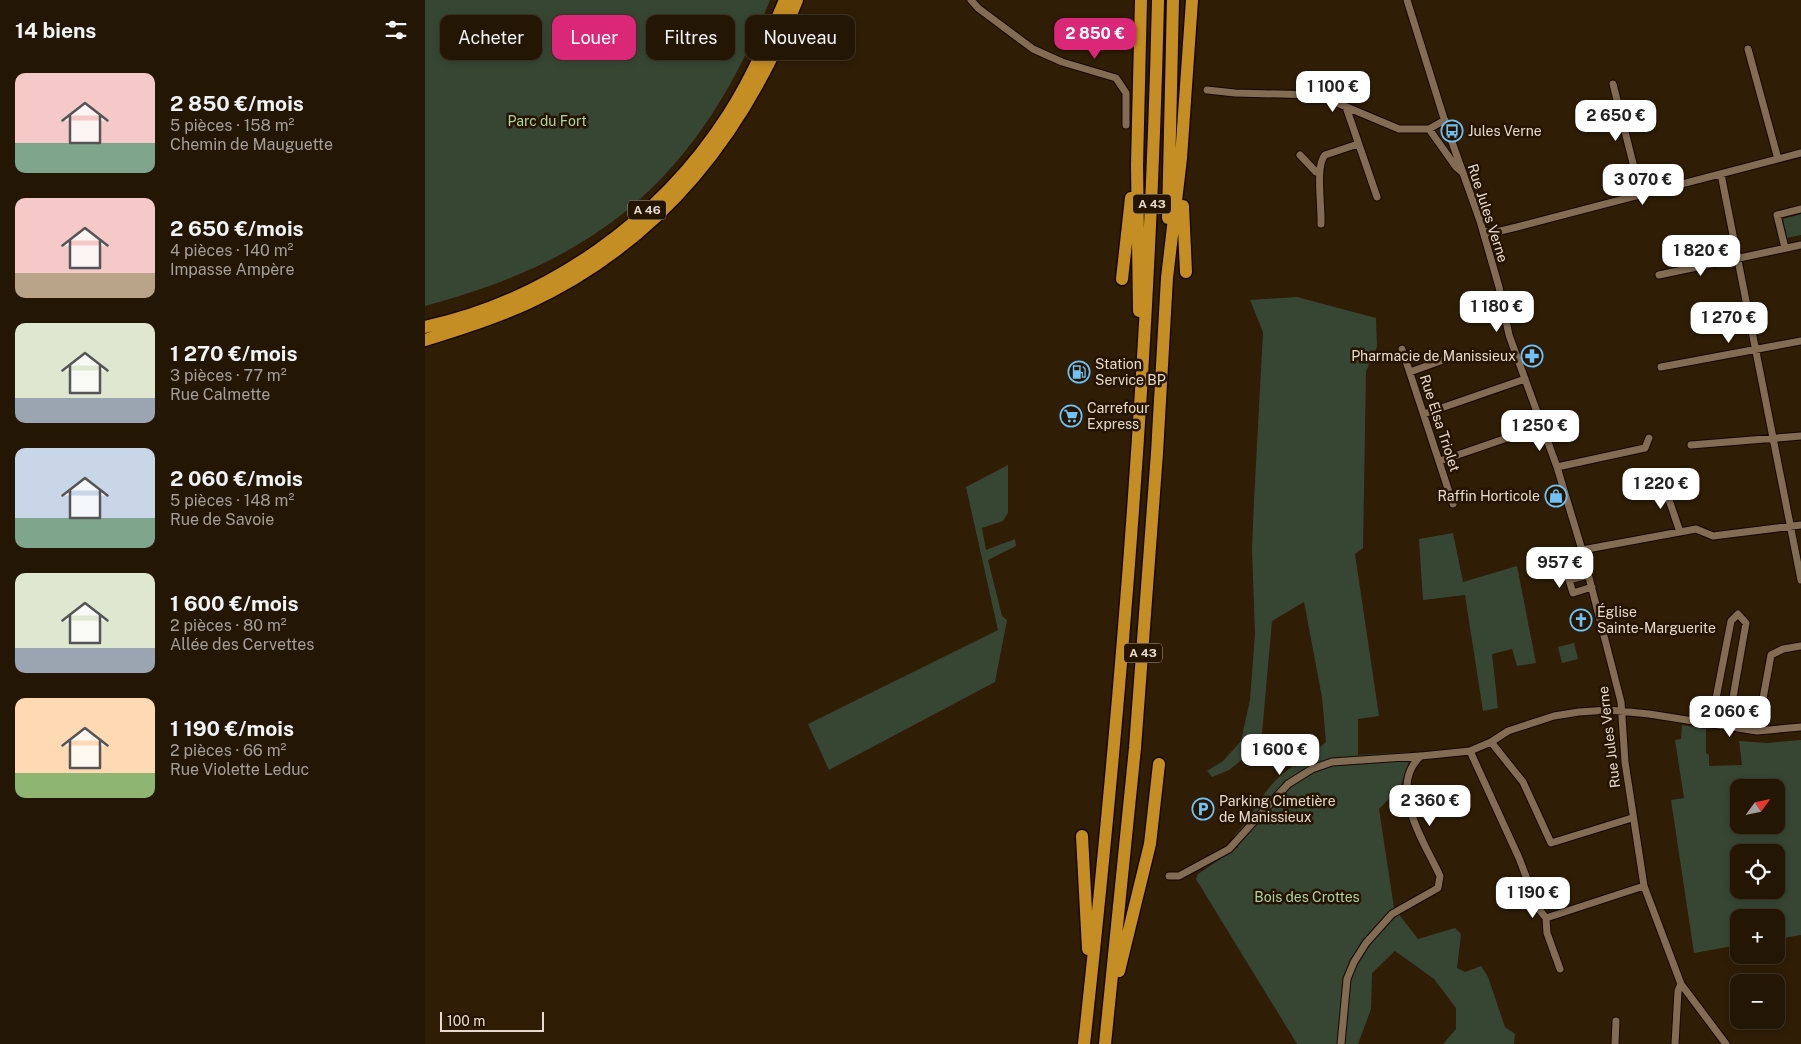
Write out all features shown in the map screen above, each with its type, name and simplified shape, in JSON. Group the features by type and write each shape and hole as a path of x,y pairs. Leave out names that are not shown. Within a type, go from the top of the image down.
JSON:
{"highway":[{"name":"A 46","path":"425,327 483,310 541,285 603,247 645,213 686,171 727,116 757,64 785,0"},
{"name":"A 46","path":"425,339 505,313 566,283 623,246 661,213 693,179 736,123 766,70 797,0"},
{"path":"1141,0 1137,133 1141,408"},
{"name":"A 43","path":"1084,1044 1118,718 1141,408 1150,256 1158,0"},
{"name":"A 43","path":"1105,1044 1141,674 1157,463 1167,278 1173,0"},
{"path":"1167,278 1181,158 1192,0"},
{"path":"1122,279 1137,133"},
{"path":"1181,158 1186,272"},
{"path":"1107,1024 1149,844 1159,764"},
{"path":"1082,836 1090,989"}],"street":[{"path":"971,0 985,14 1033,49 1062,62 1116,78 1126,92 1126,124"},
{"name":"Rue Jules Verne","path":"1407,0 1483,232 1499,287 1509,335 1557,467 1582,550 1620,699 1632,818 1644,886 1681,984"},
{"path":"1748,49 1779,159"},
{"path":"1613,84 1641,195"},
{"path":"1207,90 1235,93 1307,93 1318,95 1399,129 1429,129 1445,120"},
{"path":"1346,107 1377,197"},
{"path":"1429,129 1456,167 1462,172"},
{"path":"1321,224 1322,204 1319,173 1321,160 1325,155 1358,144"},
{"path":"1483,232 1492,233 1517,228 1801,153"},
{"path":"1300,155 1315,172 1319,173"},
{"path":"1721,174 1801,580"},
{"path":"1785,248 1777,216 1801,209"},
{"path":"1659,275 1801,245"},
{"path":"1661,367 1801,341"},
{"name":"Rue Elsa Triolet","path":"1402,349 1453,504"},
{"path":"1410,372 1457,355"},
{"path":"1424,414 1525,379"},
{"path":"1440,461 1542,426"},
{"path":"1691,445 1801,436"},
{"path":"1557,467 1645,448 1649,438"},
{"path":"1649,482 1665,488 1680,532"},
{"path":"1582,550 1696,529 1713,536 1801,525"},
{"path":"1588,575 1569,580 1573,593 1592,587"},
{"path":"1711,724 1731,621 1738,614 1746,623 1728,726"},
{"path":"1757,731 1771,655 1783,649 1801,646"},
{"path":"1169,876 1179,876 1229,849 1288,784 1312,769 1332,762 1470,751 1491,742 1508,731 1554,716 1579,712 1621,711 1757,731 1801,727"},
{"path":"1491,742 1523,782 1551,842 1632,818"},
{"path":"1470,751 1519,858 1538,908 1546,918 1547,932 1560,969"},
{"path":"1341,1044 1347,979 1354,962 1366,943 1392,914 1432,892 1441,882 1407,802 1406,783 1410,769 1421,756"},
{"path":"1546,918 1644,886"},
{"path":"1675,1044 1678,991 1681,984 1726,1044"},
{"path":"1615,1044 1616,1021"}],"green space":[{"name":"Parc du Fort","path":"425,0 770,0 763,15 745,15 745,56 712,114 678,160 639,200 595,234 545,262 489,286 425,306"},
{"path":"1801,214 1801,235 1787,238 1783,219"},
{"name":"Bois des Crottes","path":"1297,297 1376,318 1377,347 1366,371 1363,548 1355,554 1379,716 1358,719 1358,755 1412,752 1400,788 1379,809 1394,908 1418,939 1455,928 1461,934 1457,968 1465,972 1481,966 1488,977 1505,1027 1515,1034 1514,1044 1443,1044 1456,1029 1456,1008 1434,979 1395,951 1372,973 1371,1009 1358,1044 1297,1044 1196,879 1198,874 1238,847 1234,836 1276,780 1326,742 1322,697 1304,602 1272,621 1262,733 1259,746 1229,770 1212,777 1207,771 1223,761 1241,741 1250,700 1255,634 1252,549 1263,332 1250,300"},
{"path":"1008,465 1008,513 1003,521 982,528 986,550 1015,539 1016,546 988,560 1002,616 1007,620 995,682 829,770 808,724 998,630 966,487"},
{"path":"1453,533 1463,582 1517,566 1536,663 1517,666 1512,649 1492,654 1498,708 1483,711 1465,595 1423,600 1419,539"},
{"path":"1574,643 1578,659 1562,663 1558,647"},
{"path":"1682,725 1706,729 1706,753 1709,755 1709,766 1742,765 1739,741 1767,743 1801,740 1801,935 1785,938 1785,909 1730,909 1730,947 1694,953 1671,800 1684,798 1675,740 1681,739"}],"place":[{"name":"Jules Verne","path":"1452,131"},
{"name":"Pharmacie de Manissieux","path":"1532,356"},
{"name":"Station Service BP","path":"1079,372"},
{"name":"Carrefour Express","path":"1071,416"},
{"name":"Raffin Horticole","path":"1556,496"},
{"name":"Église Sainte-Marguerite","path":"1581,620"},
{"name":"Parking Cimetière de Manissieux","path":"1203,809"}]}
